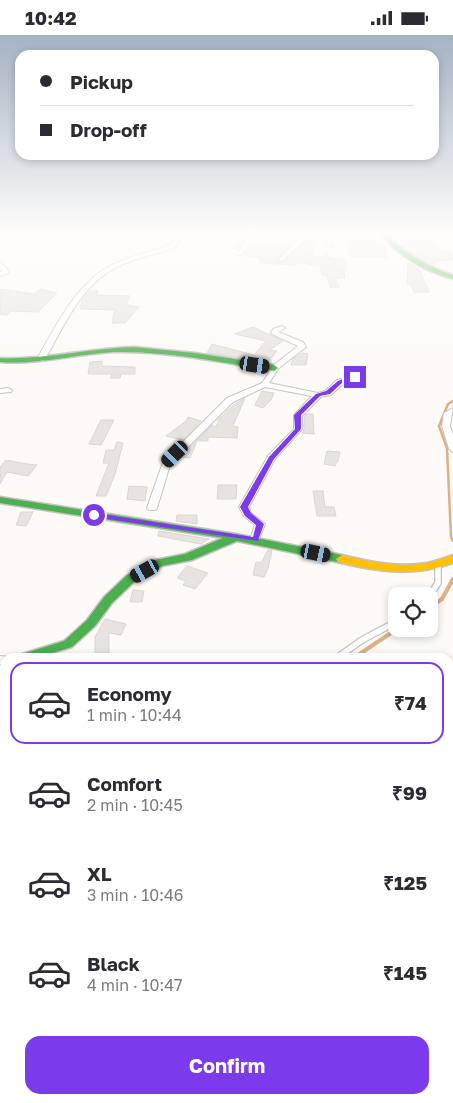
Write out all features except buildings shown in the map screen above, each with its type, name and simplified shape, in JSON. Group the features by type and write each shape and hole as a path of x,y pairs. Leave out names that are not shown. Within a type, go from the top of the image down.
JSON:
{"street":[{"path":"40,359 66,315 83,292 93,283"},
{"path":"152,508 166,463 230,400 265,384 274,368 302,346 274,333 275,330 282,328"},
{"path":"0,360 21,362 112,350 136,350 198,356 274,368"},
{"path":"265,384 271,387 318,395 328,393 340,382 355,377"},
{"path":"256,539 260,524 247,515 244,507 271,458 298,429 298,415 318,395"},
{"path":"453,410 448,413 446,426 453,449"},
{"path":"0,500 256,539 385,568 404,570 438,566 453,559"},
{"path":"39,653 68,644 91,623 108,601 130,579 159,563 188,557 236,537"}],"lane":[{"path":"437,587 438,566"},
{"path":"344,653 362,640 388,626"}],"waterway":[{"path":"453,401 448,404 439,426 447,448 451,537 453,541"},
{"path":"438,602 442,599 453,579"},
{"path":"361,653 388,635"}],"traffic: fast":[{"path":"0,360 43,359 100,351 134,350 195,355 274,368"},
{"path":"0,500 236,537"},
{"path":"39,653 68,644 91,623 108,600 130,579 159,563 188,557 236,537 342,559"}],"traffic: slow":[{"path":"342,559 398,568 426,567 453,559"}],"route":[{"path":"94,515 256,539 260,524 254,518 247,515 244,507 271,458 298,429 297,417 299,413 318,395 328,393 343,380 355,377"}]}
